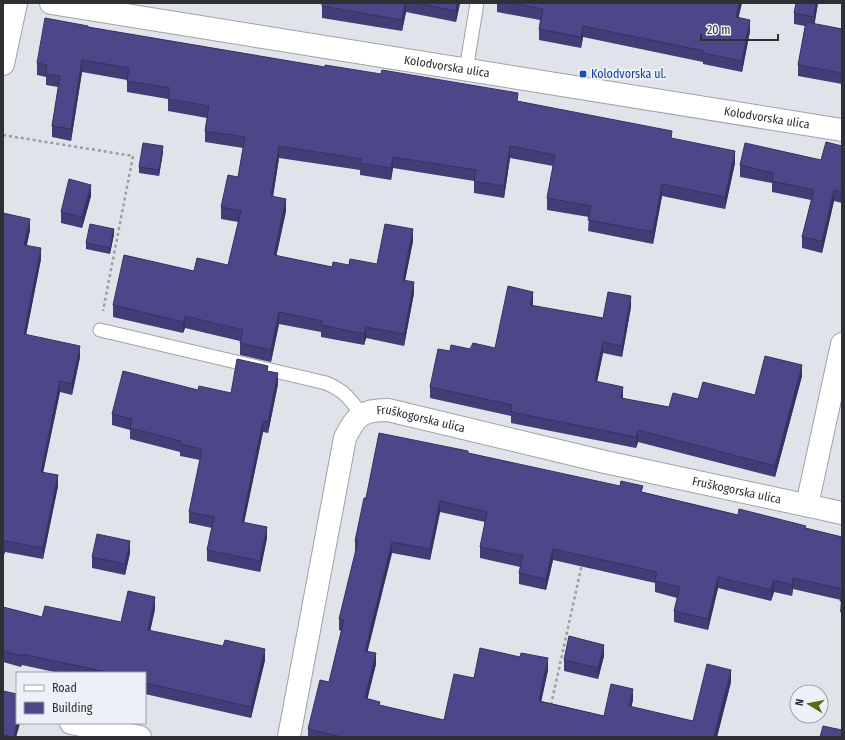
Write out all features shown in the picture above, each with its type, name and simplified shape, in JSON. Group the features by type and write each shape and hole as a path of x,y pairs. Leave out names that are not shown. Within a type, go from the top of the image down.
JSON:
{"street":[{"path":"3,64 16,3"},
{"name":"Kolodvorska ulica","path":"51,3 842,130"},
{"path":"807,505 842,344"},
{"name":"Fruškogorska ulica","path":"289,737 345,438 352,423 361,414 373,410 388,410 605,462 842,513"},
{"path":"76,724 140,737"}],"lane":[{"path":"466,70 477,3"},
{"path":"100,330 326,383 339,388 351,399 361,414"}],"path":[{"path":"3,134 133,156 100,330"},
{"path":"551,706 583,561"}],"building":[{"path":"322,3 405,3 402,20 322,6"},
{"path":"416,3 457,3 456,11"},
{"path":"511,3 739,3 736,17 750,20 742,61 703,53 704,51 583,26 581,37 539,29 543,9"},
{"path":"796,3 816,3 814,17 794,13"},
{"path":"45,18 88,27 325,67 325,65 381,74 382,70 518,93 517,101 672,131 671,138 735,151 725,197 662,184 653,232 588,220 591,206 547,198 555,155 510,146 504,186 474,181 476,170 393,157 391,168 360,163 361,159 279,146 271,196 286,199 274,255 332,267 333,262 349,265 350,259 377,264 385,224 413,229 403,280 414,282 404,334 366,327 364,334 321,325 322,321 279,312 271,350 240,343 243,330 185,316 183,322 113,305 124,255 194,271 197,258 228,265 241,211 221,207 228,175 238,177 245,137 205,131 209,106 168,99 170,88 127,81 129,68 82,60 71,129 52,126 60,76 46,74 47,65 37,63"},
{"path":"806,22 842,29 842,73 798,65"},
{"path":"826,142 842,146 842,192 834,190 822,241 802,237 814,190 772,181 773,173 740,165 745,143 821,160"},
{"path":"143,143 163,146 159,170 139,167"},
{"path":"69,179 91,185 82,217 61,212"},
{"path":"3,213 30,219 24,245 41,248 24,334 80,346 72,384 60,381 41,472 58,475 43,548 5,541 5,543 3,542"},
{"path":"90,224 114,229 110,248 86,243"},
{"path":"508,286 533,292 530,305 603,318 608,292 631,296 622,346 603,342 595,381 623,387 621,398 669,407 673,393 698,399 703,382 755,395 765,356 802,365 775,466 638,430 636,437 511,412 512,405 430,387 438,349 450,351 451,345 470,349 473,343 495,348"},
{"path":"237,359 268,366 267,371 278,373 268,422 263,421 242,522 267,527 260,561 207,550 214,517 189,512 202,449 180,444 181,441 130,428 132,419 112,414 123,371 198,390 199,386 231,393"},
{"path":"379,433 468,451 468,453 620,486 621,481 643,486 641,492 738,515 739,509 842,537 842,589 793,578 792,585 774,580 771,590 718,577 708,619 674,611 680,587 655,581 657,572 553,549 546,579 519,573 523,556 480,547 487,512 440,501 430,549 392,542 365,651 376,653 365,698 380,702 379,705 444,720 454,674 474,678 480,648 520,657 521,653 548,658 539,701 604,716 611,684 633,689 629,706 693,721 707,664 731,670 714,737 342,737 308,729 320,680 329,682 344,620 339,619 358,541 355,541 364,498 366,498"},
{"path":"97,534 130,541 125,564 92,557"},
{"path":"128,591 155,597 148,630 223,646 225,640 265,649 251,707 146,683 146,672 106,672 22,654 21,656 3,651 3,607 42,617 45,606 121,622"},
{"path":"569,636 604,645 598,668 564,660"},
{"path":"3,691 16,694 17,724 14,737 3,735"},
{"path":"823,726 842,730 842,737 820,737"}],"place":[{"name":"Kolodvorska ul.","path":"583,74"}]}
